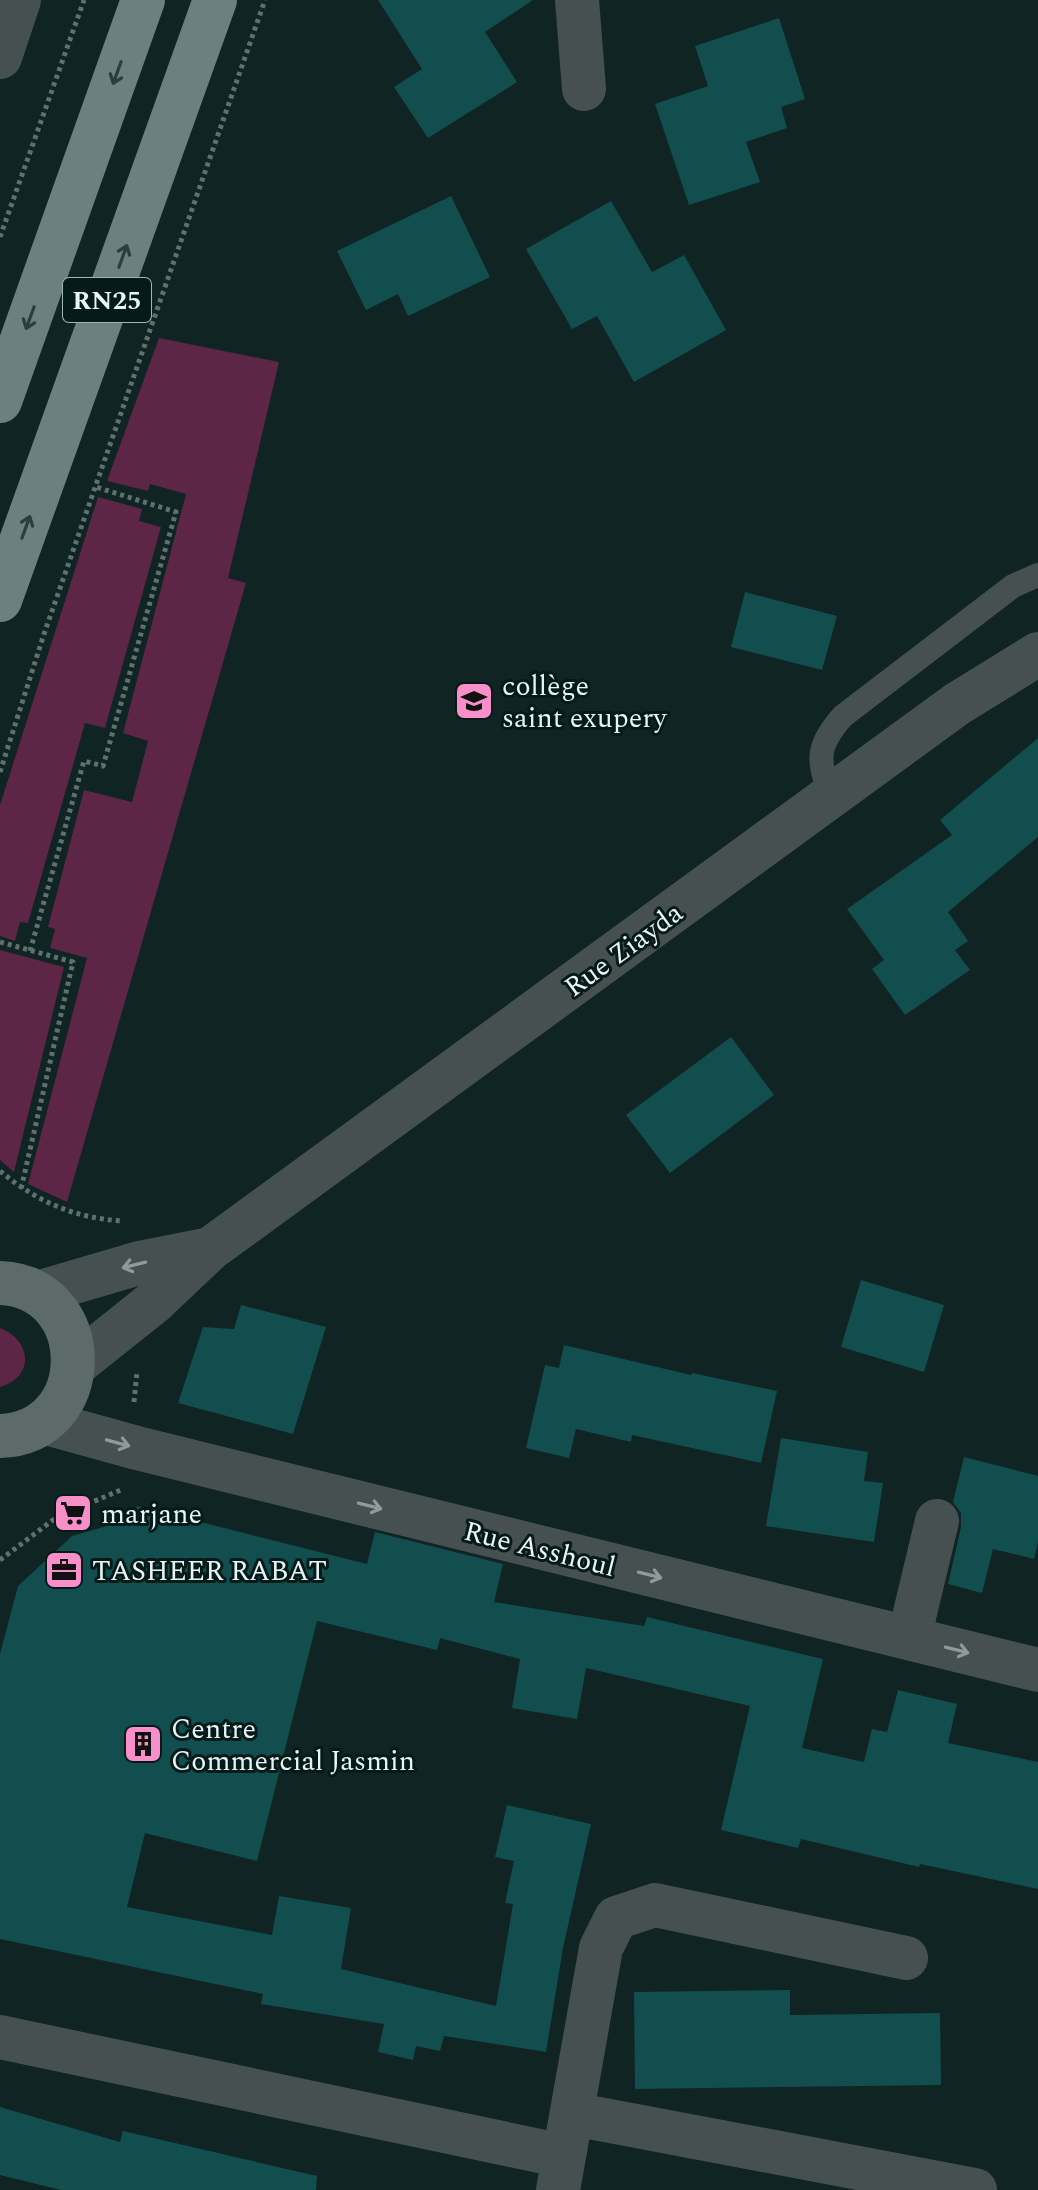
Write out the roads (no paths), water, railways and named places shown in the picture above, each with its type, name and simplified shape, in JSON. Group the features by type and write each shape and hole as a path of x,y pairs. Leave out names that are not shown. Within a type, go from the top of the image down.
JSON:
{"main road":[{"name":"RN25","path":"0,401 143,0"},
{"name":"RN25","path":"0,600 215,0"},
{"path":"10,1284 58,1311 71,1337 75,1365 70,1387 59,1406 12,1434"}],"street":[{"path":"0,57 19,0"},
{"path":"577,0 584,89"},
{"name":"Rue Ziayda","path":"75,1365 154,1302 210,1249 957,704 1038,654"},
{"name":"Rue Ziayda","path":"10,1284 210,1249"},
{"name":"Rue Asshoul","path":"12,1434 152,1452 1038,1670"},
{"path":"909,1638 937,1521"},
{"path":"565,2153 601,1948 616,1918 655,1905 906,1958"},
{"path":"0,2037 565,2153 975,2190"}],"lane":[{"path":"831,797 820,766 821,754 832,728 843,716 1013,586 1038,575"}],"place":[{"name":"collège saint exupery","path":"474,701"},
{"name":"marjane","path":"73,1513"},
{"name":"TASHEER RABAT","path":"64,1570"},
{"name":"Centre Commercial Jasmin","path":"143,1744"}]}
